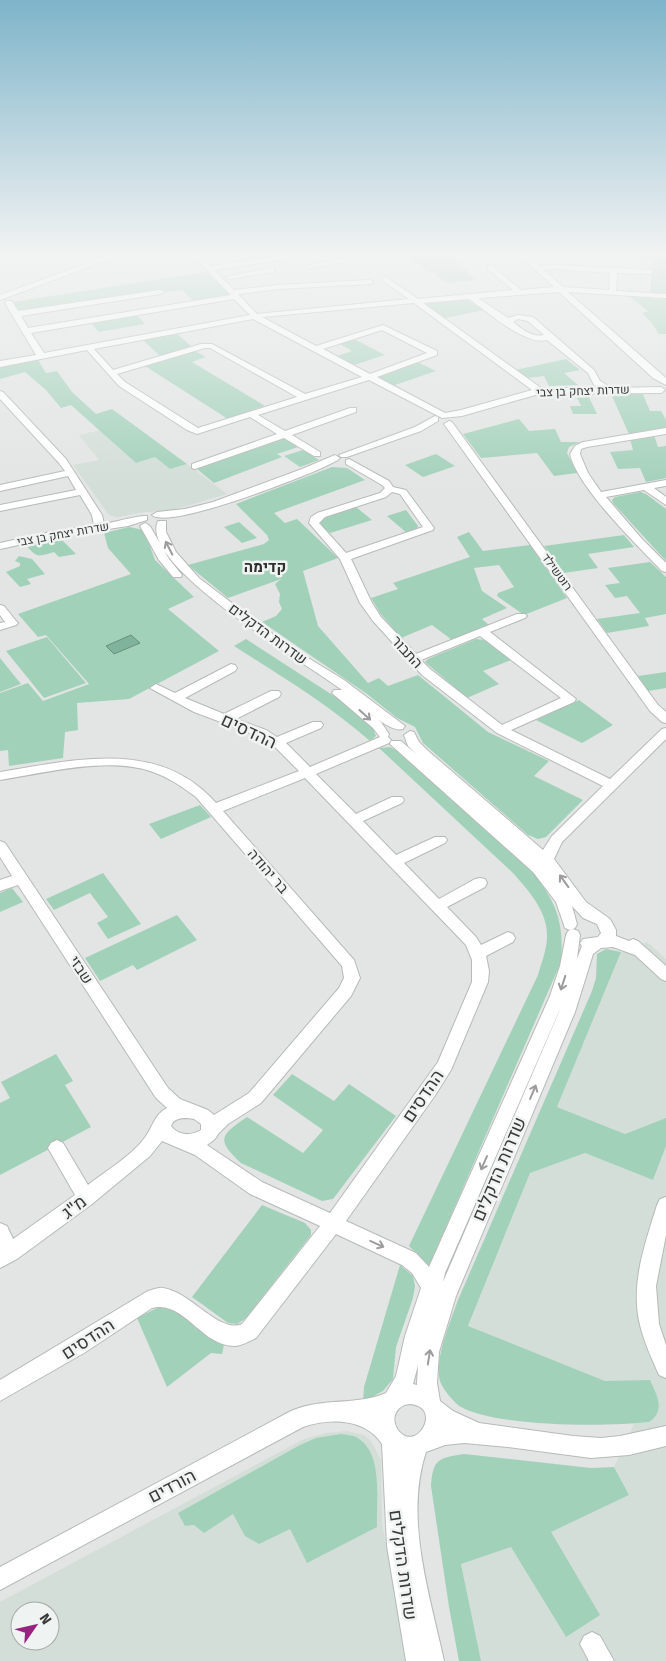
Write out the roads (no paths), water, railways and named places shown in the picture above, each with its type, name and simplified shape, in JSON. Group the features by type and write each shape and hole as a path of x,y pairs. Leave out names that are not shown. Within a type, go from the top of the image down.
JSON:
{"street":[{"path":"28,334 41,356"},
{"path":"0,364 160,334"},
{"name":"רוטשילד","path":"286,334 445,419 654,708 666,720"},
{"path":"315,349 363,334"},
{"path":"88,347 110,372 130,390 190,428 199,431 370,377 432,355 434,352 396,334"},
{"path":"460,334 539,391"},
{"path":"526,334 530,338 551,339"},
{"path":"548,334 551,339 591,372 596,382 611,390"},
{"path":"606,334 659,385"},
{"path":"110,372 132,368 207,346 217,347 303,397"},
{"path":"585,390 596,382"},
{"name":"שדרות יצחק בן צבי","path":"344,459 364,449 462,413 539,391 611,390 659,385"},
{"path":"0,394 60,458 97,516 100,527"},
{"path":"195,466 353,410"},
{"path":"251,414 317,454"},
{"path":"666,431 586,444 577,448 574,452 585,478 599,496 638,541 666,569"},
{"path":"161,520 318,466 344,459 388,485 390,490 403,492 429,528 345,557"},
{"path":"0,488 70,473"},
{"path":"599,496 666,483"},
{"path":"646,487 666,502"},
{"name":"התבור","path":"390,490 386,494 324,514 315,520 314,523 345,557 369,608 413,659 485,720 501,730 612,785"},
{"path":"0,508 82,492"},
{"name":"שדרות יצחק בן צבי","path":"0,546 126,523 144,523 154,526 161,520"},
{"name":"שדרות הדקלים","path":"161,520 161,532 171,554 195,580 283,647 340,683 404,731 418,750 546,861 579,904 601,919 666,975"},
{"name":"שדרות הדקלים","path":"144,523 164,560 186,584 274,652 349,701 377,725 388,739 425,767 538,868 557,893 569,916 571,930 568,966 556,1001 431,1286 411,1347 405,1379 394,1399"},
{"path":"0,608 12,623 0,627"},
{"path":"413,659 521,616"},
{"path":"482,632 570,698 501,730"},
{"path":"175,698 231,668"},
{"name":"ההדסים","path":"0,1391 52,1362 148,1300 158,1296 171,1298 221,1334 234,1337 242,1335 256,1323 332,1225 430,1089 443,1068 478,988 482,969 478,953 471,941 277,742 262,733 175,698 156,688"},
{"path":"225,719 275,694"},
{"path":"546,861 550,849 557,839 666,731 662,725 666,720"},
{"path":"277,742 317,725"},
{"path":"214,809 308,773 388,739 406,741 404,731 388,728 388,739"},
{"name":"בר יהודה","path":"0,776 97,762 145,764 158,767 181,778 201,794 346,961 352,974 351,984 345,992 255,1098 222,1119 211,1130"},
{"path":"354,820 397,800"},
{"path":"525,842 543,844 557,839"},
{"path":"395,862 440,840"},
{"name":"שבזי","path":"0,846 162,1093 174,1104 194,1112"},
{"path":"0,886 21,878"},
{"path":"438,906 480,883"},
{"path":"600,942 609,934 601,919 587,914 578,916 571,930 585,943 621,942 639,951"},
{"path":"478,953 508,938"},
{"name":"שדרות הדקלים","path":"432,1407 427,1384 429,1352 449,1288 567,1012 586,953 590,947 600,942"},
{"name":"שבזי","path":"162,1093 165,1106 163,1123"},
{"name":"בר יהודה","path":"194,1112 216,1115 239,1109"},
{"path":"218,1162 211,1148 210,1122 194,1112 172,1113 163,1123 166,1135 201,1150 218,1162 252,1186 332,1225 409,1259 419,1267 431,1286"},
{"name":"מ\"ג","path":"5,1256 86,1198 144,1151 154,1139 163,1123"},
{"path":"179,1141 198,1140 211,1130"},
{"name":"מ\"ג","path":"144,1151 163,1142 179,1141"},
{"path":"58,1148 86,1198"},
{"path":"666,1205 648,1264 644,1293 650,1328 666,1368"},
{"path":"0,1232 5,1256"},
{"path":"480,1434 456,1424 432,1407 425,1398 414,1394 406,1393 394,1399 387,1407 384,1418 391,1436 406,1446 455,1433 480,1434 592,1448 627,1446 666,1436"},
{"name":"הורדים","path":"0,1579 298,1418 318,1412 372,1408 394,1399"},
{"path":"424,1442 436,1424 432,1407"},
{"name":"הורדים","path":"349,1411 368,1419 391,1436"},
{"name":"שדרות הדקלים","path":"391,1436 394,1452 396,1530 400,1563 418,1661"},
{"name":"שדרות הדקלים","path":"424,1442 413,1456 409,1473 408,1524 432,1661"}],"district":[{"name":"קדימה","path":"265,567"}]}
